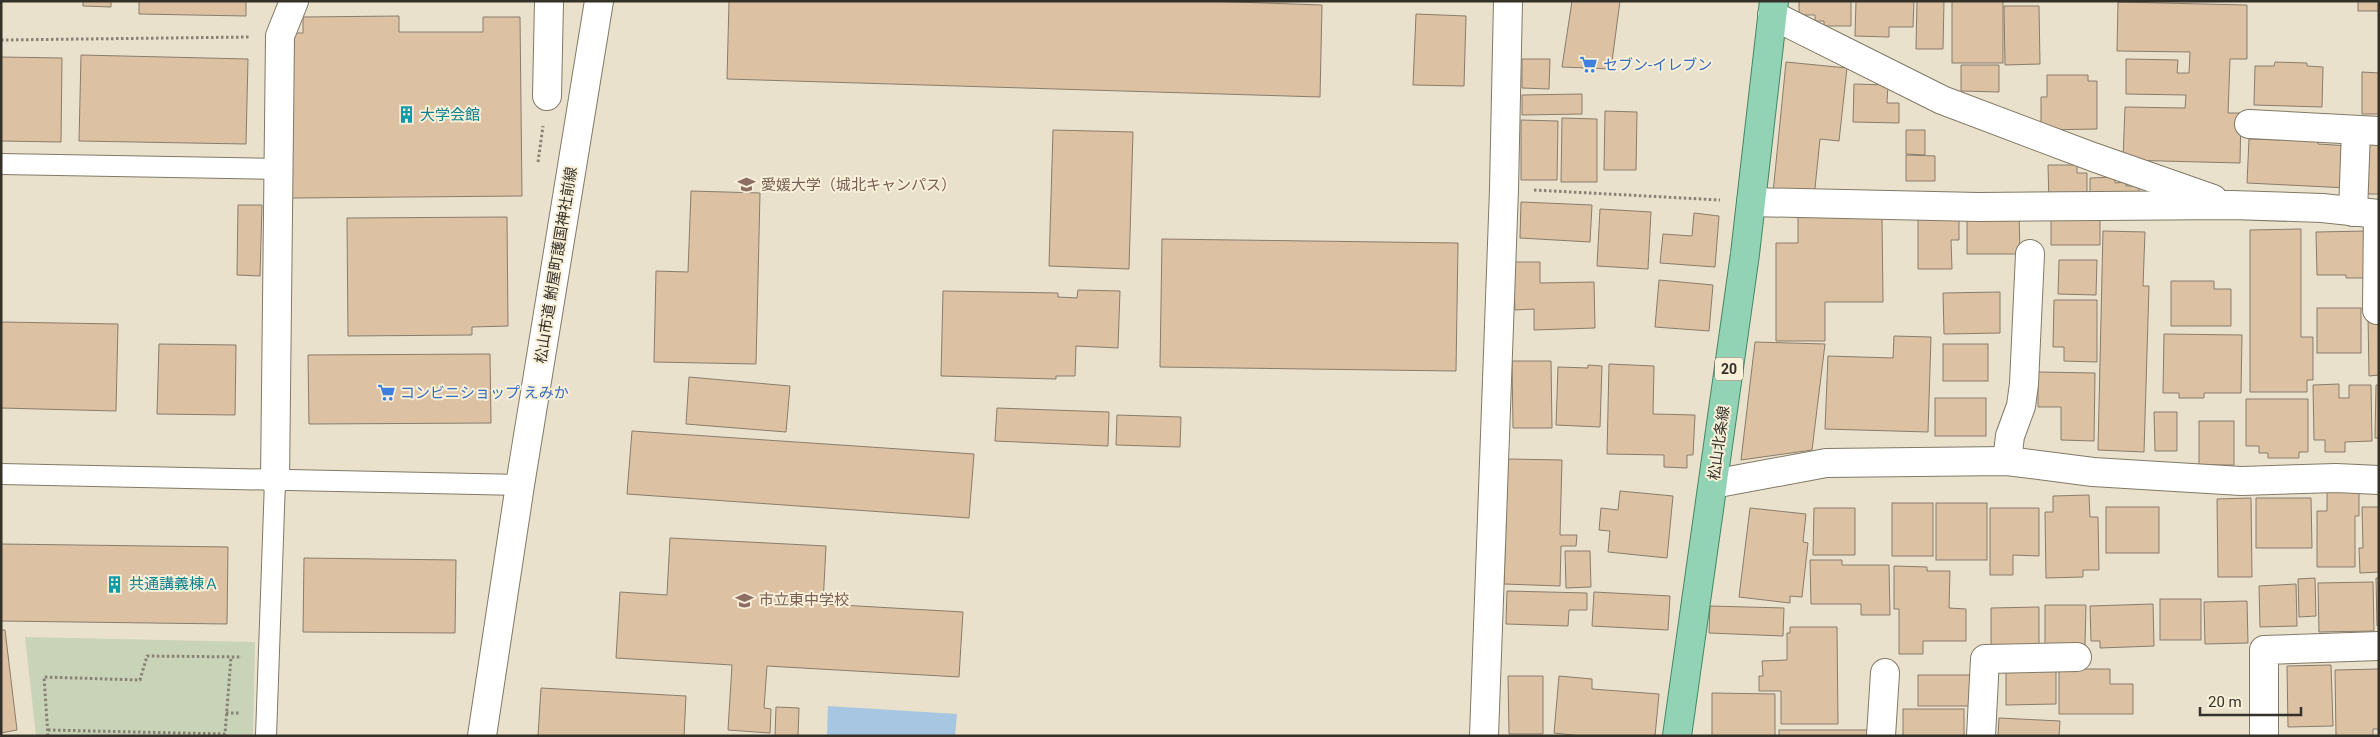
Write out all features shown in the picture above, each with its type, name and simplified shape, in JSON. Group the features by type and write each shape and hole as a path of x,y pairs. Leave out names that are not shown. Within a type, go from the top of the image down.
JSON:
{"main road":[{"name":"松山北条線","path":"1677,736 1713,484 1773,8"}],"street":[{"path":"275,481 280,36 294,1"},
{"path":"547,96 549,1"},
{"name":"松山市道 鮒屋町護国神社前線","path":"482,736 520,485 599,1"},
{"path":"1484,736 1504,188 1508,1"},
{"path":"1773,8 1942,100 2093,158 2232,205"},
{"path":"2249,124 2367,130 2370,214 2377,310"},
{"path":"1750,202 1978,207 2232,205 2322,208 2370,214"},
{"path":"2008,461 2010,436 2021,406 2024,384 2030,254"},
{"path":"1713,484 1826,463 2008,461 2093,472 2241,481 2336,478 2379,480"},
{"path":"2264,736 2264,650 2379,646"},
{"path":"1981,736 1985,659 2077,657"},
{"path":"1881,736 1885,673"}],"lane":[{"path":"1,164 279,169"},
{"path":"1,474 520,485"},
{"path":"266,736 275,481"}],"path":[{"path":"1,40 280,36"},
{"path":"1504,188 1750,202"},
{"path":"48,736 44,678 140,680 147,656 268,658"},
{"path":"48,730 225,734 231,657"}],"green space":[{"path":"25,637 255,642 253,736 36,736"}],"water":[{"path":"828,706 957,714 955,736 827,736"}],"building":[{"path":"83,1 111,1 111,7 83,6"},
{"path":"139,1 246,1 246,16 139,14"},
{"path":"729,1 1207,1 1322,5 1320,97 727,79"},
{"path":"1572,1 1620,1 1611,69 1562,67"},
{"path":"1799,1 1851,1 1851,26 1824,26 1824,21 1815,21 1815,15 1799,15"},
{"path":"1856,1 1914,1 1913,27 1889,27 1889,37 1855,36"},
{"path":"1917,1 1944,1 1943,49 1916,49"},
{"path":"1952,1 2003,1 2003,63 1952,63"},
{"path":"2358,1 2379,1 2379,11 2358,11"},
{"path":"2118,2 2247,5 2247,59 2230,59 2228,113 2241,113 2240,163 2123,160 2125,107 2185,108 2186,95 2126,94 2126,59 2178,60 2177,73 2189,73 2190,52 2117,51"},
{"path":"2004,6 2039,6 2040,64 2005,65"},
{"path":"1416,14 1466,16 1464,86 1413,85"},
{"name":"大学会館","path":"399,16 399,32 483,32 483,17 520,17 522,196 292,198 291,33 303,33 303,17"},
{"path":"81,55 248,59 246,144 79,141"},
{"path":"1,57 62,58 61,142 1,141"},
{"path":"1522,59 1550,59 1549,89 1522,88"},
{"path":"1786,62 1847,68 1839,141 1820,139 1814,198 1773,193"},
{"path":"2275,62 2307,63 2307,66 2323,67 2322,107 2254,105 2255,66 2274,66"},
{"path":"1961,65 1999,65 1999,92 1961,91"},
{"path":"2362,72 2379,73 2379,114 2362,114"},
{"path":"2047,75 2088,75 2088,81 2097,81 2097,129 2041,130 2041,97 2047,97"},
{"path":"1854,84 1888,85 1887,103 1899,103 1899,123 1853,122"},
{"path":"1582,94 1582,114 1522,115 1522,95"},
{"path":"1605,111 1637,112 1636,170 1604,170"},
{"path":"1562,118 1597,119 1597,182 1561,182"},
{"path":"1521,120 1558,121 1557,180 1521,180"},
{"path":"1053,130 1133,132 1129,269 1049,266"},
{"path":"1906,130 1925,130 1925,155 1906,154"},
{"path":"2282,135 2318,137 2318,144 2350,146 2348,188 2247,183 2249,139 2281,140"},
{"path":"2361,144 2379,144 2379,194 2360,194"},
{"path":"1906,155 1935,156 1935,181 1906,181"},
{"path":"2048,165 2077,165 2077,173 2087,173 2087,202 2049,203"},
{"path":"2115,177 2115,183 2126,182 2126,186 2139,186 2139,192 2147,192 2147,204 2090,205 2090,178"},
{"path":"691,191 760,193 756,364 654,362 656,271 688,272"},
{"path":"1521,202 1592,205 1590,242 1520,238"},
{"path":"238,205 262,205 260,276 237,275"},
{"path":"1600,209 1651,212 1648,269 1597,266"},
{"path":"1967,212 2019,212 2020,254 1967,254"},
{"path":"2051,212 2100,213 2100,245 2051,245"},
{"path":"1694,213 1719,216 1715,267 1660,263 1663,234 1692,236"},
{"path":"1959,215 1959,240 1951,240 1952,269 1918,269 1918,216"},
{"path":"507,217 508,326 472,327 472,335 348,336 347,218"},
{"path":"1798,217 1882,217 1883,302 1825,302 1825,341 1776,341 1776,243 1798,243"},
{"path":"2301,229 2301,337 2313,337 2313,380 2307,380 2307,392 2250,392 2250,230"},
{"path":"2103,231 2145,232 2143,286 2149,286 2144,452 2098,450"},
{"path":"2367,231 2368,278 2346,278 2346,275 2317,275 2316,232"},
{"path":"1162,239 1458,243 1456,371 1160,367"},
{"path":"2059,260 2097,260 2096,295 2058,294"},
{"path":"1513,262 1540,262 1540,283 1594,282 1595,328 1534,330 1534,309 1515,310"},
{"path":"1659,280 1713,285 1709,331 1655,327"},
{"path":"2171,281 2214,281 2214,289 2231,289 2231,326 2171,326"},
{"path":"1078,290 1120,291 1118,348 1076,346 1075,376 1056,376 1056,379 941,376 943,291 1058,293 1058,297 1077,298"},
{"path":"2000,292 2000,333 1944,334 1943,293"},
{"path":"2054,300 2097,300 2097,362 2064,361 2064,347 2053,347"},
{"path":"2317,308 2361,308 2361,353 2317,353"},
{"path":"2368,316 2379,316 2379,375 2369,376"},
{"path":"1,322 118,324 116,411 1,408"},
{"path":"2164,334 2242,335 2241,393 2204,393 2204,398 2179,398 2179,393 2163,393"},
{"path":"1894,336 1931,337 1928,432 1825,429 1828,356 1893,358"},
{"path":"1755,342 1825,344 1812,450 1741,460"},
{"path":"159,344 236,345 235,415 157,414"},
{"path":"1943,344 1988,344 1988,381 1943,381"},
{"path":"490,354 491,423 309,424 308,355"},
{"path":"1512,361 1551,361 1552,428 1513,428"},
{"path":"1609,364 1654,366 1653,414 1695,415 1693,455 1687,455 1687,468 1664,467 1664,455 1607,454"},
{"path":"1588,365 1602,366 1600,427 1556,425 1558,367 1588,368"},
{"path":"2038,372 2095,373 2094,441 2061,440 2061,407 2038,407"},
{"path":"689,377 790,386 786,432 686,424"},
{"path":"2339,384 2339,398 2349,398 2349,385 2371,385 2372,441 2345,442 2345,452 2325,452 2325,440 2314,440 2313,385"},
{"path":"2376,385 2379,385 2379,438 2375,438"},
{"path":"1935,398 1986,398 1986,436 1935,436"},
{"path":"2246,399 2308,399 2308,452 2299,452 2299,458 2268,458 2268,453 2259,453 2259,446 2246,446"},
{"path":"997,408 1109,412 1108,446 995,441"},
{"path":"2154,412 2177,412 2177,451 2155,451"},
{"path":"1117,415 1181,417 1180,447 1116,445"},
{"path":"2199,421 2234,421 2234,465 2199,465"},
{"path":"632,431 974,454 969,518 627,494"},
{"path":"1508,459 1562,460 1560,535 1577,535 1576,546 1561,546 1560,586 1504,584"},
{"path":"1620,491 1673,496 1667,558 1608,552 1610,531 1599,530 1601,508 1618,510"},
{"path":"2327,492 2359,492 2359,516 2355,516 2355,567 2317,567 2317,511 2327,511"},
{"path":"2089,495 2090,517 2098,517 2099,570 2083,570 2083,577 2046,578 2045,512 2053,512 2053,496"},
{"path":"2251,498 2252,577 2218,577 2217,499"},
{"path":"2256,498 2311,498 2312,548 2256,548"},
{"path":"1892,503 1933,503 1933,556 1892,556"},
{"path":"1936,503 1987,503 1987,560 1936,560"},
{"path":"2106,507 2159,507 2159,553 2106,553"},
{"path":"2362,507 2379,507 2379,572 2360,573 2359,548 2363,548"},
{"path":"1750,508 1806,514 1803,542 1808,543 1802,597 1790,596 1790,603 1739,597"},
{"path":"1814,508 1855,508 1855,555 1813,555"},
{"path":"1990,508 2039,508 2039,556 2013,555 2013,575 1990,575"},
{"path":"670,538 826,546 823,604 963,612 959,677 767,666 764,708 771,709 770,733 728,730 732,665 616,658 620,592 667,595"},
{"name":"共通講義棟Ａ","path":"1,544 228,547 227,624 1,621"},
{"path":"1565,551 1590,551 1591,587 1566,588"},
{"path":"304,558 456,560 455,633 303,632"},
{"path":"1810,560 1842,560 1842,565 1889,565 1890,615 1861,615 1861,604 1811,604"},
{"path":"1894,566 1927,567 1927,571 1950,571 1949,608 1966,609 1966,641 1923,641 1923,654 1899,654 1899,609 1894,609"},
{"path":"2315,578 2316,616 2299,617 2298,579"},
{"path":"2376,578 2379,578 2379,626 2377,626"},
{"path":"2373,582 2374,631 2319,632 2318,583"},
{"path":"2296,584 2297,626 2260,627 2259,586"},
{"path":"1507,591 1587,593 1587,610 1569,610 1568,626 1506,624"},
{"path":"1594,592 1670,596 1668,630 1592,626"},
{"path":"2160,599 2201,599 2201,640 2160,640"},
{"path":"2247,601 2248,643 2205,644 2204,602"},
{"path":"2153,604 2154,646 2100,648 2100,641 2091,641 2090,606"},
{"path":"2045,605 2086,605 2085,645 2045,645"},
{"path":"1710,606 1784,608 1783,636 1709,633"},
{"path":"2039,607 2039,651 1991,651 1991,608"},
{"path":"1790,627 1837,627 1838,724 1781,724 1781,691 1759,691 1759,676 1763,676 1762,661 1787,660 1787,633 1790,633"},
{"path":"1,630 5,630 17,730 1,733"},
{"path":"2331,665 2333,726 2288,727 2287,666"},
{"path":"2059,669 2110,669 2110,684 2133,684 2133,714 2059,714"},
{"path":"2379,669 2379,729 2373,729 2373,736 2336,736 2335,670"},
{"path":"2006,670 2056,670 2056,704 2006,705"},
{"path":"1918,675 1975,675 1975,706 1918,706"},
{"path":"1508,676 1543,676 1543,734 1509,734"},
{"path":"1559,676 1592,679 1592,689 1659,694 1655,736 1581,736 1554,733"},
{"path":"541,688 686,696 684,736 538,736"},
{"path":"1712,693 1775,694 1775,736 1712,736"},
{"path":"776,707 799,708 798,736 775,736"},
{"path":"1903,709 1964,709 1964,736 1903,736"},
{"path":"1999,718 2060,721 2059,736 1998,736"},
{"path":"1779,730 1871,730 1871,736 1779,736"}],"place":[{"name":"セブン-イレブン","path":"1589,65"},
{"name":"大学会館","path":"406,115"},
{"name":"愛媛大学（城北キャンパス）","path":"747,185"},
{"name":"コンビニショップ えみか","path":"386,393"},
{"name":"共通講義棟Ａ","path":"115,584"},
{"name":"市立東中学校","path":"745,600"}]}
